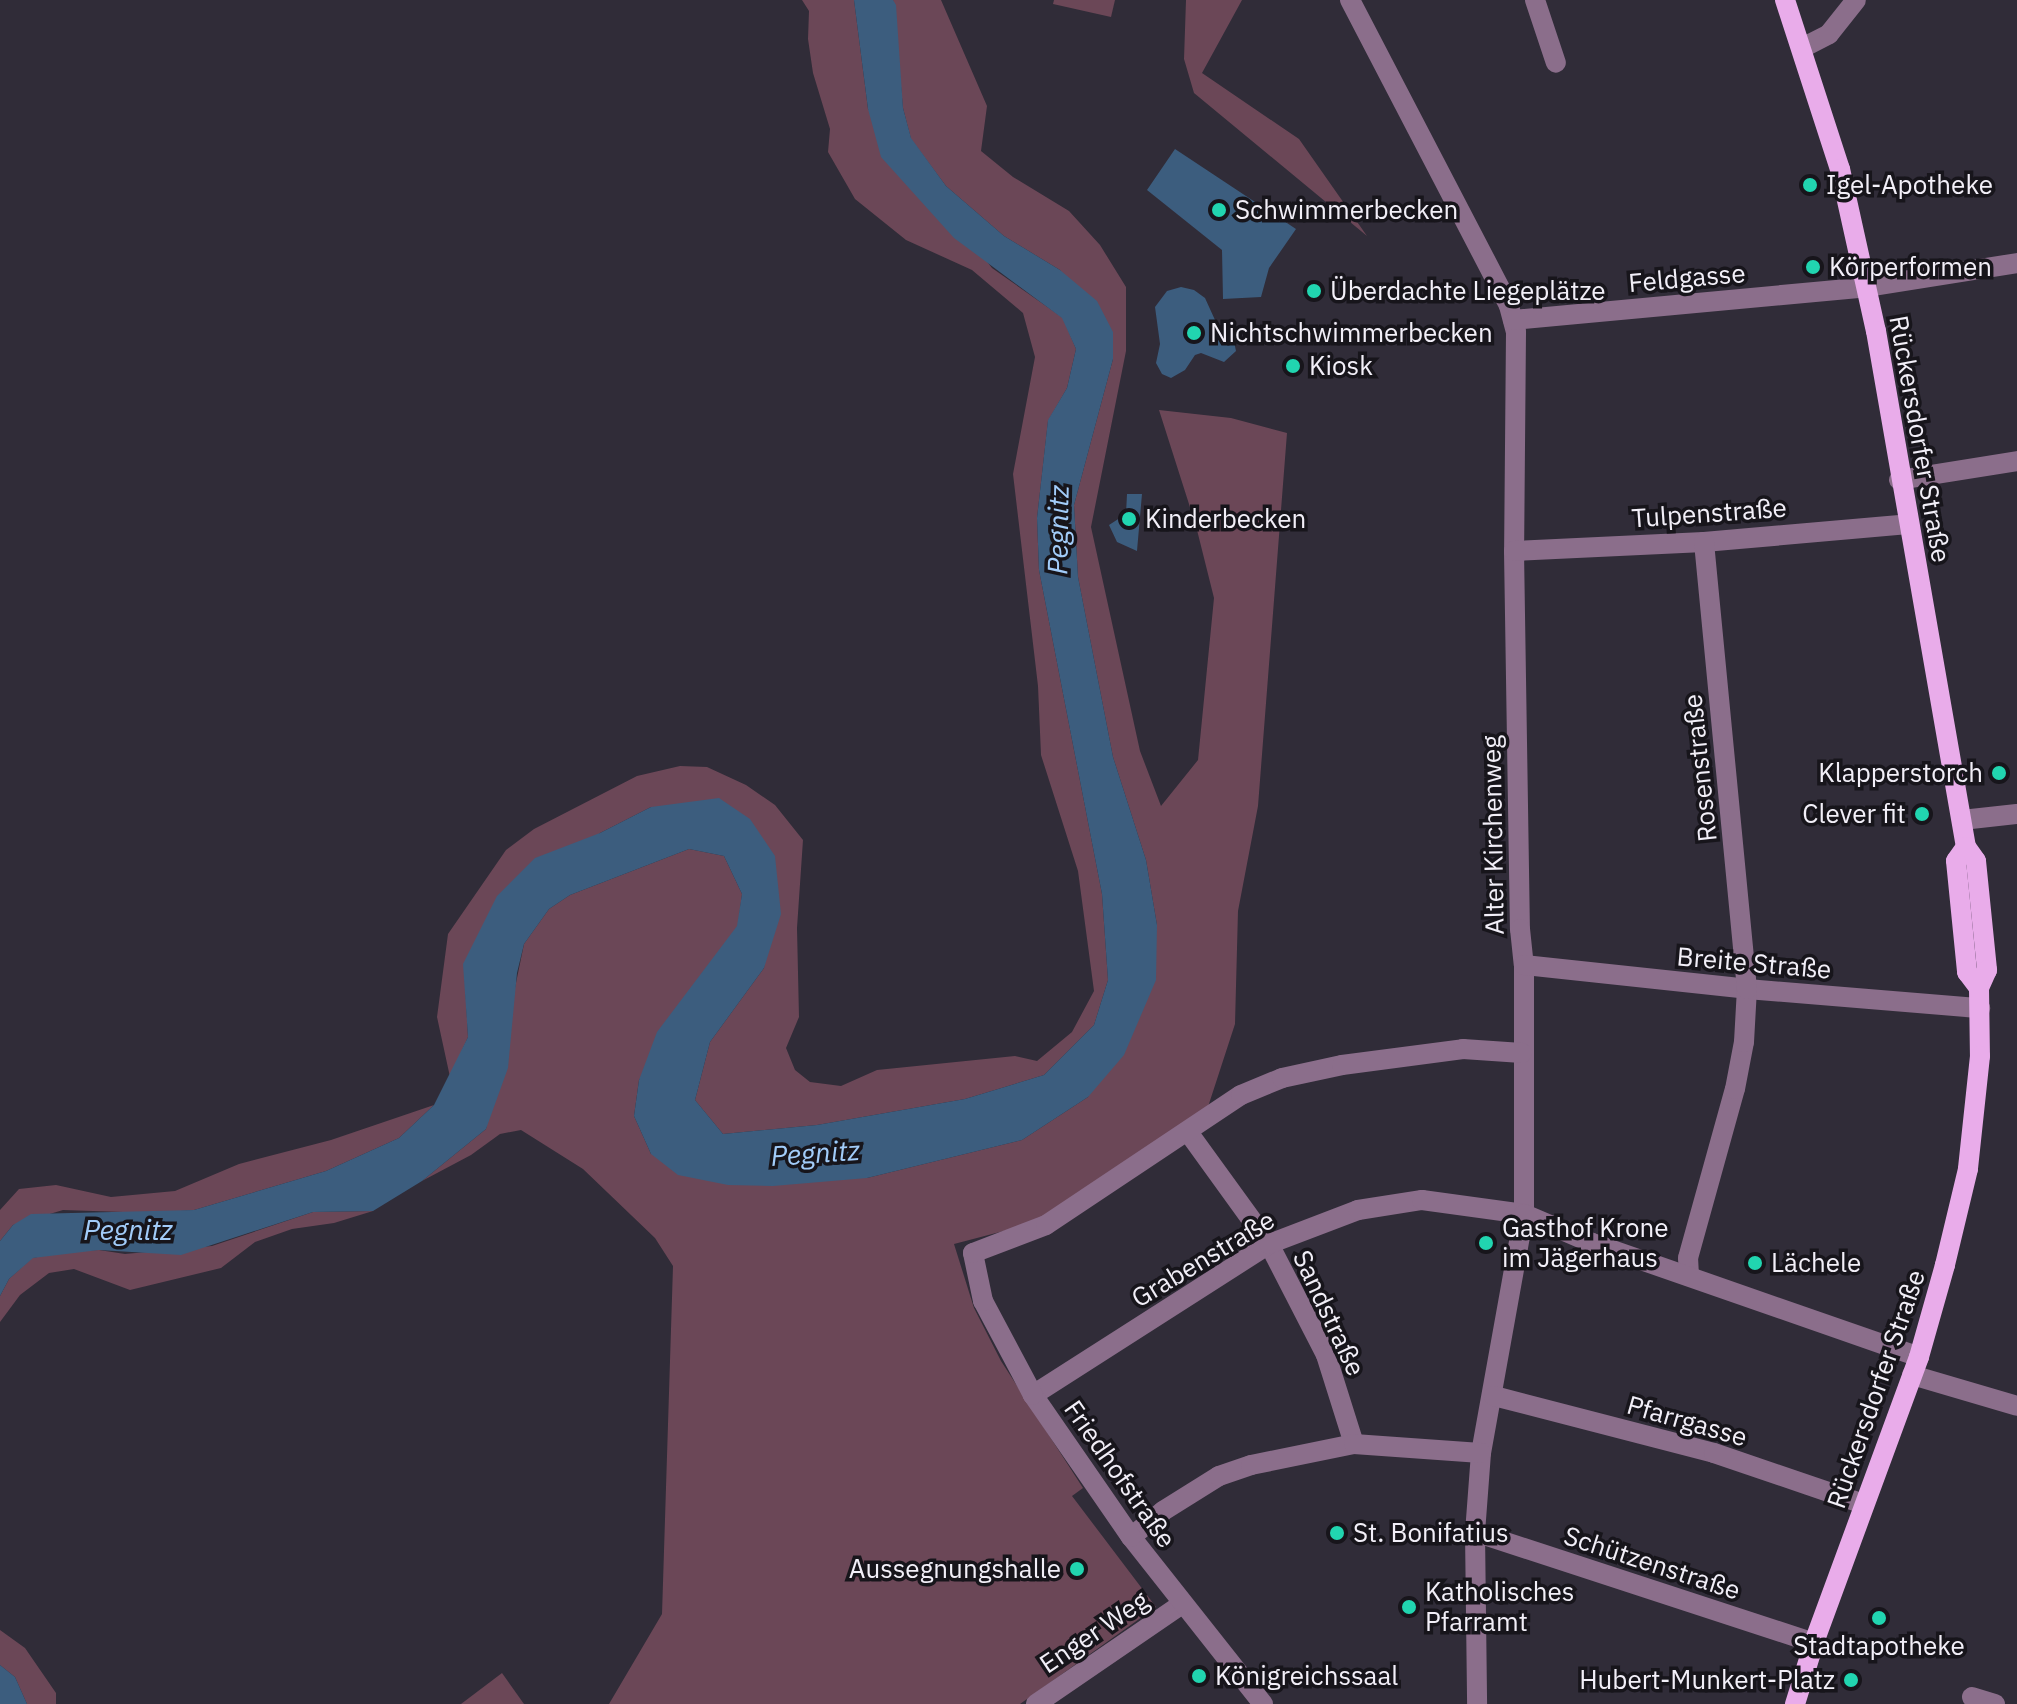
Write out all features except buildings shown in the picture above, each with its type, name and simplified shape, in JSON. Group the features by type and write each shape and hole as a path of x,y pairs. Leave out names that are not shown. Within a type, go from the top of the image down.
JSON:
{"main road":[{"name":"Rückersdorfer Straße","path":"1785,0 1837,157 1866,287 1966,847 1976,861 1987,970 1980,998 1978,1087 1968,1169 1916,1366 1814,1643 1795,1704"}],"street":[{"name":"Alter Kirchenweg","path":"1350,0 1513,320 1520,929 1524,965 1524,1214 1494,1396 1481,1453 1475,1532 1477,1704"},
{"path":"1535,0 1556,63"},
{"path":"1802,48 1829,34 1856,0"},
{"name":"Feldgasse","path":"1513,320 1866,287 2017,263"},
{"path":"1899,480 2017,461"},
{"name":"Tulpenstraße","path":"1514,551 1704,542 1908,524"},
{"name":"Rosenstraße","path":"1704,542 1747,989"},
{"path":"1962,820 2017,814"},
{"name":"Breite Straße","path":"1524,965 1747,989 1980,998"},
{"path":"1689,1276 1688,1258 1739,1065 1747,989"},
{"path":"1188,1132 1241,1095 1282,1078 1342,1065 1463,1049 1522,1053"},
{"name":"Sandstraße","path":"1188,1132 1269,1244 1326,1355 1354,1444"},
{"name":"Friedhofstraße","path":"1188,1132 1046,1225 973,1253 983,1301 1033,1395 1131,1537 1263,1704"},
{"name":"Grabenstraße","path":"1033,1395 1269,1244 1358,1210 1422,1200 1524,1214 2017,1406"},
{"name":"Pfarrgasse","path":"1494,1396 1714,1453 1864,1504"},
{"path":"1131,1537 1163,1511 1219,1476 1251,1465 1354,1444 1481,1453"},
{"name":"Schützenstraße","path":"1475,1532 1814,1643"},
{"name":"Enger Weg","path":"1036,1704 1182,1604"},
{"path":"1972,1697 1995,1704"}],"shaded area":[{"path":"802,0 854,0 868,109 992,268 1063,318 1076,349 1067,388 1048,421 1037,518 1039,570 1102,894 1108,980 1094,1025 1044,1075 965,1099 817,1125 723,1134 695,1100 710,1042 764,968 774,856 651,807 600,833 464,964 468,1037 450,1077 437,1017 448,934 506,850 534,829 637,776 680,766 707,767 746,785 775,805 803,840 797,928 799,1017 786,1048 795,1070 810,1082 841,1086 877,1070 1015,1056 1037,1061 1072,1032 1094,991 1078,871 1041,755 1038,686 1013,474 1035,357 1023,313 972,270 906,240 855,199 828,152 830,129 813,73 808,39 809,11"},
{"path":"893,0 941,0 987,106 981,151 1013,177 1069,211 1100,245 1126,287 1126,351 1091,527 1140,751 1161,806 1198,760 1214,598 1196,526 1159,410 1231,418 1287,433 1258,806 1238,911 1235,1024 1206,1113 1046,1220 954,1244 974,1308 1001,1361 1083,1488 1072,1496 1156,1607 1020,1704 609,1704 662,1614 673,1266 655,1238 583,1169 521,1130 500,1134 471,1155 422,1181 486,1129 524,944 549,909 570,895 689,849 724,856 742,894 738,926 639,1080 634,1116 651,1154 867,1178 1022,1140 1088,1097 1157,925 1146,860 1113,757 1078,577 1074,505 1113,359 1060,270 1004,236 946,186 911,139 903,108"},
{"path":"1054,0 1115,0 1111,17 1053,4"},
{"path":"1186,0 1242,0 1202,73 1299,139 1367,236 1194,93 1184,59"},
{"path":"434,1105 399,1138 326,1171 194,1210 153,1213 63,1210 13,1225 0,1241 0,1210 19,1189 56,1185 111,1197 175,1191 239,1164 331,1140"},
{"path":"373,1211 334,1223 292,1229 255,1242 221,1268 130,1290 74,1269 49,1273 20,1295 0,1322 0,1296 9,1279 32,1258 71,1251 99,1250 125,1254 212,1246 313,1212"},
{"path":"0,1630 25,1648 56,1693 56,1704 27,1704 15,1677 0,1665"},
{"path":"502,1673 524,1704 461,1704"}],"water":[{"name":"Pegnitz","path":"854,0 893,0 896,5 903,108 911,138 946,186 1004,236 1060,270 1097,301 1113,332 1113,359 1074,505 1078,577 1113,757 1146,860 1157,925 1156,980 1124,1055 1088,1097 1022,1140 867,1178 773,1186 728,1185 678,1175 651,1154 634,1116 639,1080 657,1032 737,926 742,894 724,856 689,849 570,895 549,909 524,944 517,973 508,1068 486,1129 422,1181 373,1211 313,1212 181,1255 99,1250 33,1258 9,1279 0,1296 0,1241 13,1225 31,1214 194,1210 326,1171 399,1138 434,1105 468,1037 463,964 497,896 535,858 600,833 651,807 719,798 750,819 775,856 781,914 764,968 710,1042 695,1100 723,1134 817,1125 965,1099 1044,1075 1094,1025 1108,980 1102,894 1039,570 1037,518 1048,420 1067,388 1076,349 1062,318 954,238 881,157 868,109"},
{"name":"Schwimmerbecken","path":"1175,149 1296,229 1269,268 1261,297 1223,299 1222,250 1147,190"},
{"name":"Nichtschwimmerbecken","path":"1181,287 1194,290 1205,298 1215,320 1233,337 1236,351 1224,362 1201,353 1195,355 1185,370 1171,378 1162,374 1156,363 1160,344 1155,307 1167,291"},
{"name":"Kinderbecken","path":"1127,494 1142,494 1137,551 1117,542 1109,525 1126,514"},
{"path":"0,1665 15,1677 27,1704 0,1704"}],"place":[{"name":"Igel-Apotheke","path":"1810,185"},
{"name":"Schwimmerbecken","path":"1219,210"},
{"name":"Körperformen","path":"1813,267"},
{"name":"Überdachte Liegeplätze","path":"1314,291"},
{"name":"Nichtschwimmerbecken","path":"1194,333"},
{"name":"Kiosk","path":"1293,366"},
{"name":"Kinderbecken","path":"1129,519"},
{"name":"Klapperstorch","path":"1999,773"},
{"name":"Clever fit","path":"1922,814"},
{"name":"Gasthof Krone im Jägerhaus","path":"1486,1243"},
{"name":"Lächele","path":"1755,1263"},
{"name":"St. Bonifatius","path":"1337,1533"},
{"name":"Aussegnungshalle","path":"1077,1569"},
{"name":"Katholisches Pfarramt","path":"1409,1607"},
{"name":"Stadtapotheke","path":"1879,1618"},
{"name":"Königreichssaal","path":"1199,1676"},
{"name":"Hubert-Munkert-Platz","path":"1851,1680"}]}
